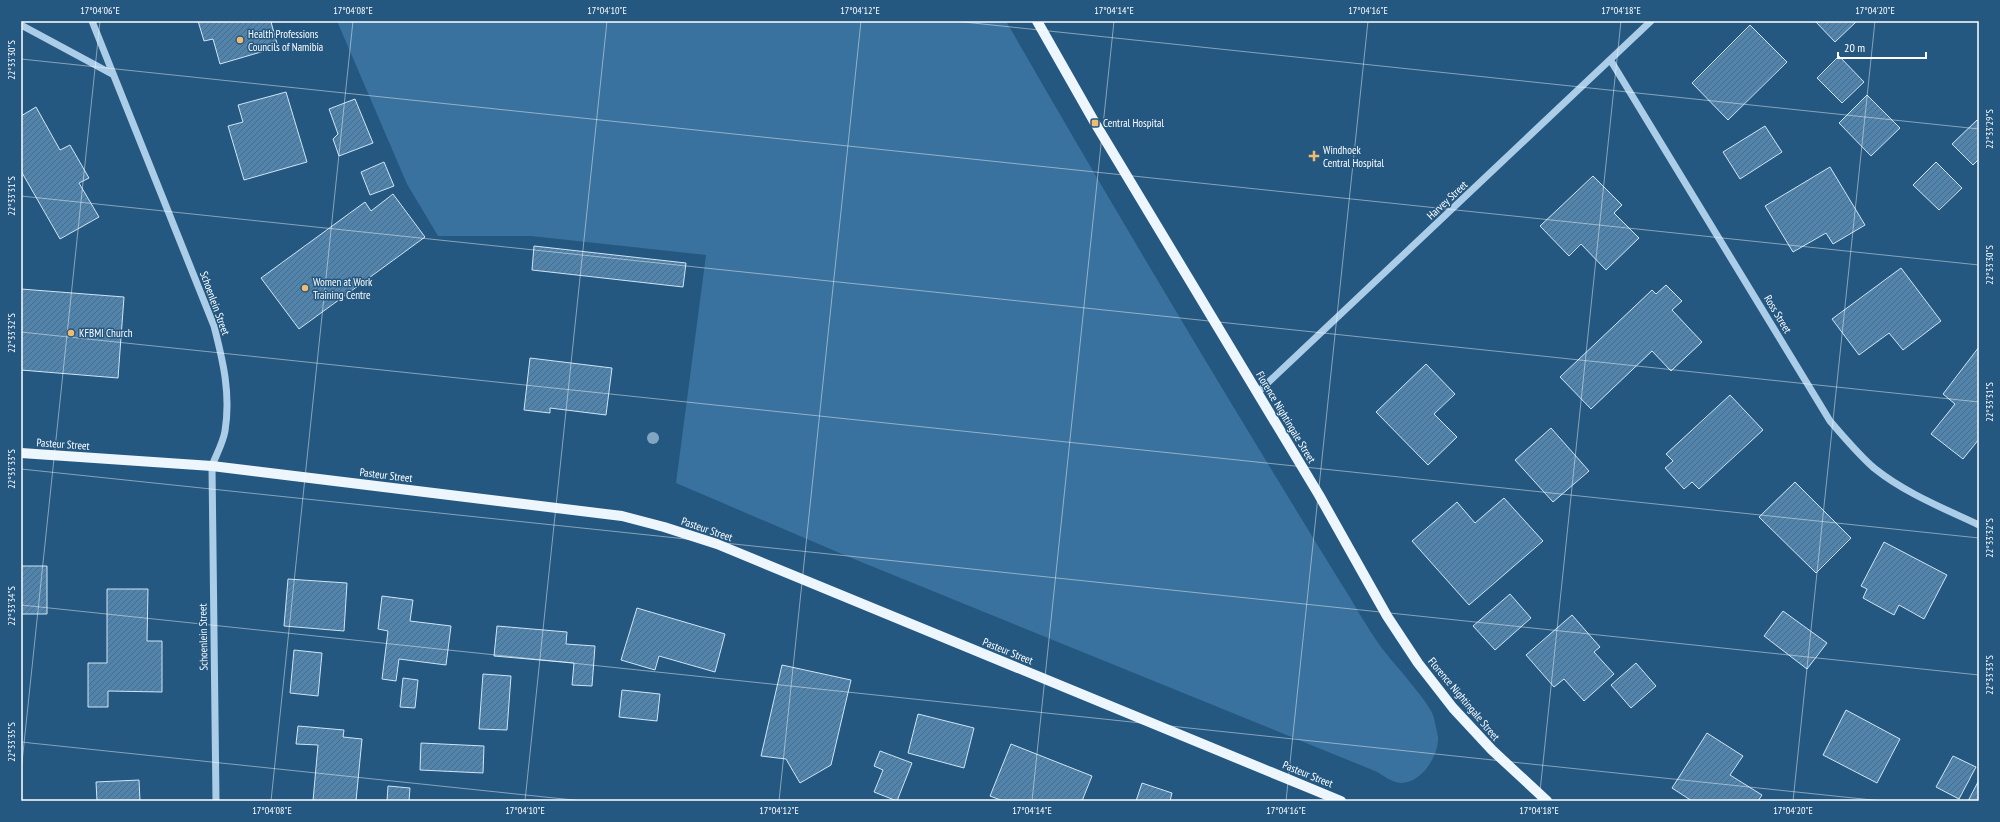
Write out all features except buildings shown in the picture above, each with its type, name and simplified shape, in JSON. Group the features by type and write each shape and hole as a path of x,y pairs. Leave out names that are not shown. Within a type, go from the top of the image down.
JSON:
{"main road":[{"name":"Florence Nightingale Street","path":"1037,21 1099,129 1319,495 1387,616 1418,663 1453,708 1492,750 1547,801"},
{"name":"Pasteur Street","path":"21,453 212,466 622,516 664,527 718,544 1341,801"}],"street":[{"name":"Schoenlein Street","path":"92,21 214,326 225,372 226,409 224,432 212,466 216,801"},
{"name":"Harvey Street","path":"1257,393 1611,61 1651,21"},
{"path":"21,25 112,74"},
{"name":"Ross Street","path":"1611,61 1830,421 1852,446 1875,468 1912,493 1979,525"}],"shaded area":[{"path":"337,21 1006,21 1170,302 1365,622 1381,647 1426,703 1434,718 1438,735 1438,744 1432,760 1427,768 1422,774 1408,782 1400,783 1393,781 1375,771 849,557 676,483 706,255 531,236 438,236 407,184"}],"place":[{"name":"Health Professions Councils of Namibia","path":"240,40"},
{"name":"Central Hospital","path":"1095,123"},
{"name":"Windhoek Central Hospital","path":"1314,156"},
{"name":"Women at Work Training Centre","path":"305,288"},
{"name":"KFBMI Church","path":"71,333"}]}
